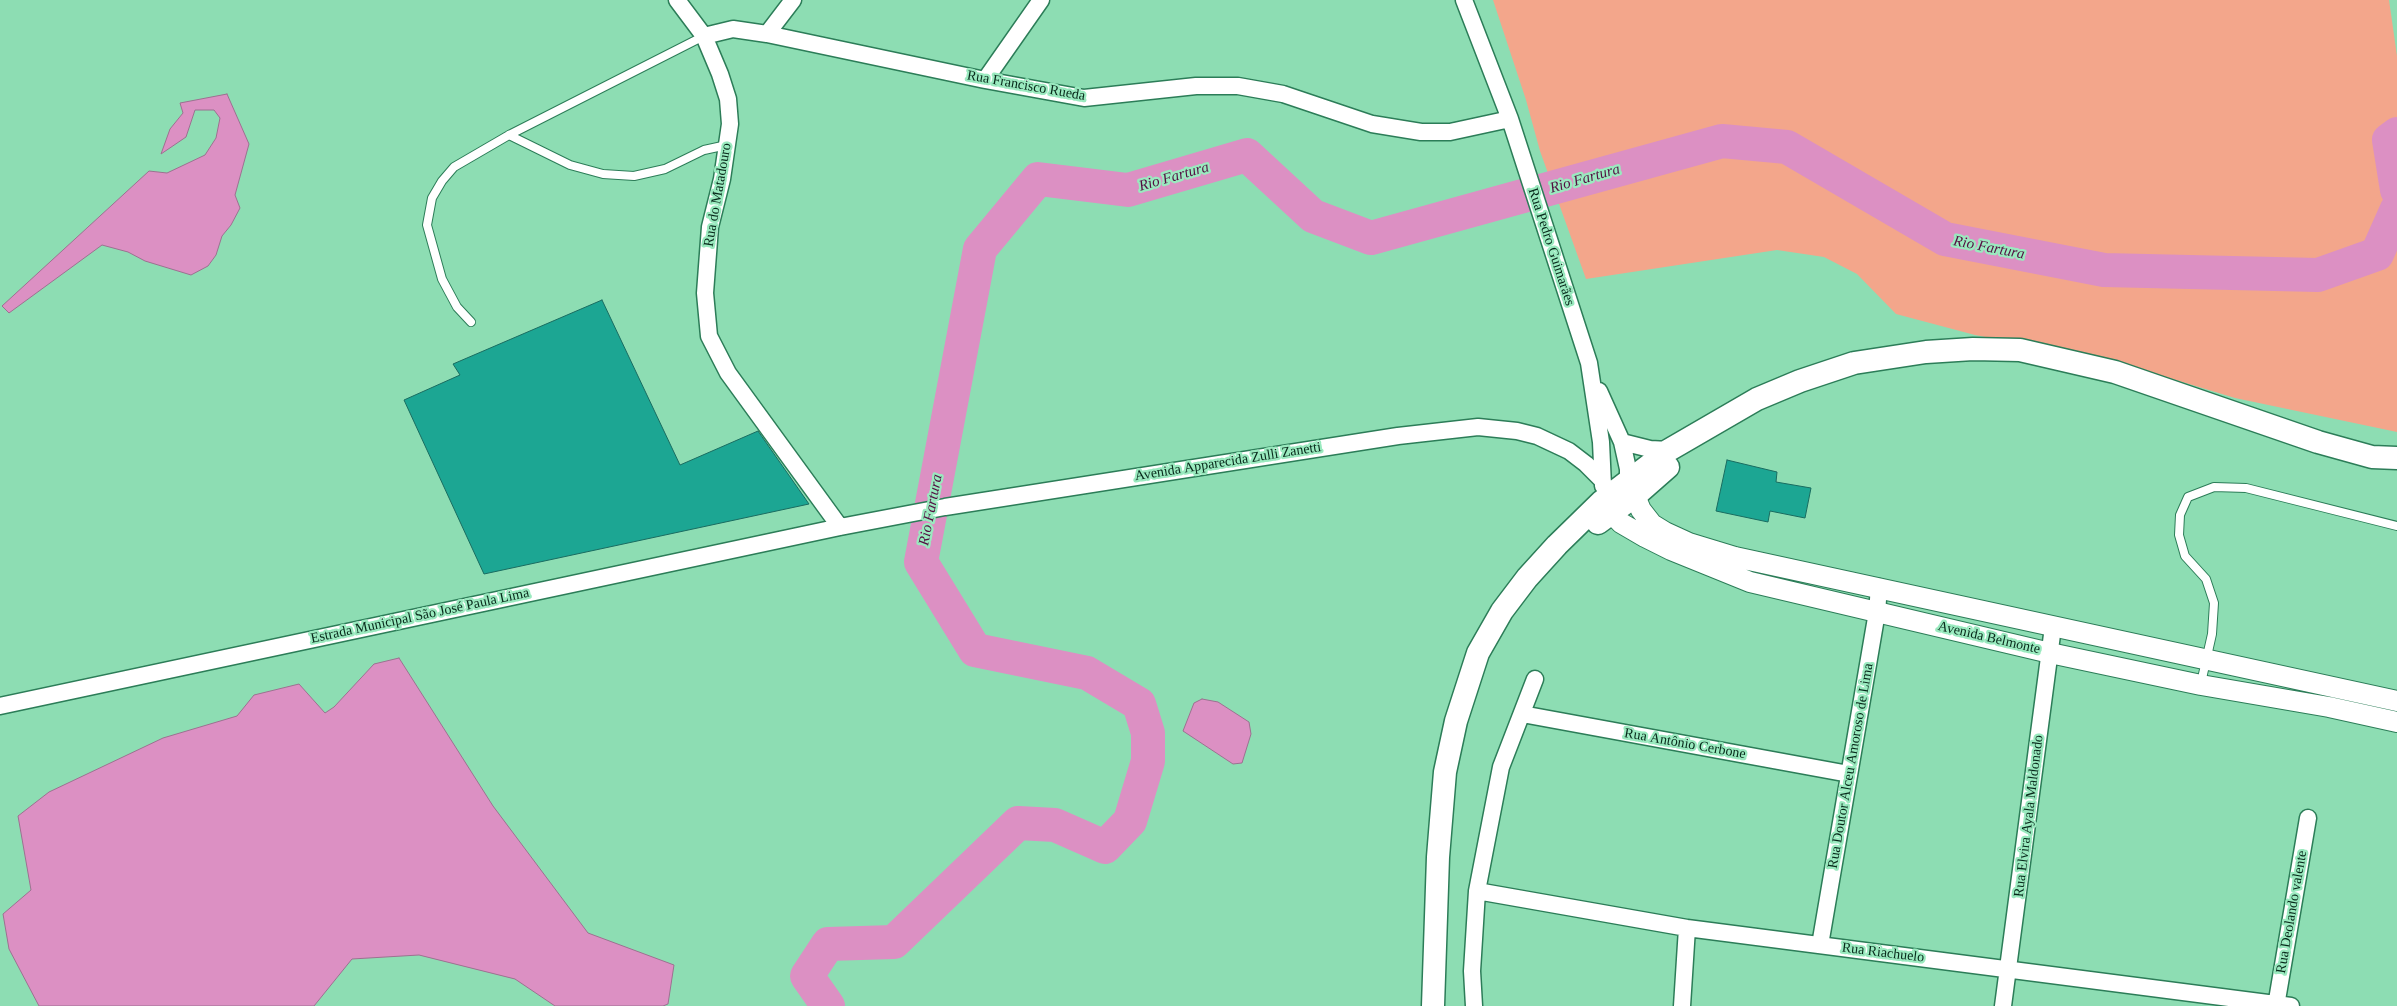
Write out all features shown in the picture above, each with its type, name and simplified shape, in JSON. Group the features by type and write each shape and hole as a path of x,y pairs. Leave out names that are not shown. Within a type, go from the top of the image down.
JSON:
{"main road":[{"path":"1632,488 1669,450 1757,399 1800,380 1854,363 1926,352 1973,349 2020,350 2115,372 2318,442 2372,457 2397,458"},
{"path":"1433,1006 1438,848 1445,772 1456,721 1478,653 1502,611 1543,560 1632,488 1726,418"}],"street":[{"path":"677,0 704,36"},
{"path":"767,34 793,0"},
{"path":"985,80 1041,0"},
{"name":"Rua Pedro Guimarães","path":"1464,0 1510,119 1589,363 1607,508"},
{"name":"Rua Francisco Rueda","path":"704,36 733,29 767,34 985,80 1084,98 1196,86 1238,86 1283,94 1372,124 1421,132 1450,132 1510,119"},
{"name":"Rua do Matadouro","path":"704,36 728,99 730,124 722,179 710,228 705,293 709,336 728,373 840,527"},
{"path":"1589,363 1602,400 1622,442 1632,488"},
{"name":"Avenida Apparecida Zulli Zanetti","path":"840,527 945,507 1398,436 1478,427 1517,431 1536,436 1568,452 1586,464 1607,508"},
{"path":"1622,442 1650,449 1669,450"},
{"path":"1568,452 1602,458 1616,455 1620,451 1622,442"},
{"name":"Avenida Belmonte","path":"1632,488 1641,510 1652,524 1665,532 1690,543 1766,565 1879,587 2397,702"},
{"name":"Avenida Belmonte","path":"1607,508 1671,550 1750,582 2050,653 2201,685 2329,707 2397,722"},
{"name":"Estrada Municipal São José Paula Lima","path":"0,706 840,527"},
{"name":"Rua Doutor Alceu Amoroso de Lima","path":"1820,945 1878,612 1879,587"},
{"name":"Rua Elvira Ayala Maldonado","path":"2004,1006 2053,627"},
{"path":"1474,1006 1472,971 1476,891 1501,767 1535,679"},
{"name":"Rua Antônio Cerbone","path":"1522,714 1849,774"},
{"name":"Rua Deolando valente","path":"2281,1005 2308,818"},
{"name":"Rua Riachuelo","path":"1476,891 1687,928 2281,1005"},
{"path":"1682,1006 1687,928"}],"lane":[{"path":"471,322 457,307 442,279 426,225 432,198 442,181 454,167 509,135 704,36"},
{"path":"509,135 570,165 603,174 634,176 665,169 704,150 727,145"},
{"path":"2201,685 2208,659 2214,621 2211,590 2206,579 2185,556 2179,535 2180,515 2188,497 2214,487 2246,488 2397,526"}],"shaded area":[{"path":"1493,0 2389,0 2397,56 2397,432 2235,398 2120,363 1975,335 1896,314 1857,274 1824,257 1777,250 1586,279 1540,151 1526,100"},
{"path":"227,94 249,144 235,195 240,208 231,225 222,236 216,255 208,266 191,275 145,261 128,252 102,245 9,313 2,306 149,171 167,173 205,155 216,138 220,118 214,110 195,110 186,137 161,154 170,129 183,113 180,103"},
{"path":"399,658 493,806 588,933 674,965 668,1004 663,1006 555,1006 515,979 419,955 352,959 314,1006 39,1006 9,949 3,914 31,890 18,816 49,792 163,738 237,716 254,695 299,684 325,713 334,707 374,664"},
{"path":"1202,699 1218,702 1249,722 1251,734 1242,763 1233,764 1183,731 1194,703"}],"building":[{"path":"602,300 680,465 758,431 809,504 484,574 404,400 460,375 453,364"},
{"path":"1727,460 1777,472 1776,482 1811,488 1805,518 1770,511 1768,522 1716,511"}],"waterway":[{"name":"Rio Fartura","path":"2397,134 2389,140 2397,190"},
{"name":"Rio Fartura","path":"828,1006 807,976 828,944 894,942 1018,823 1055,825 1105,847 1130,821 1148,761 1148,733 1139,704 1087,673 975,650 921,562 980,249 1038,179 1128,190 1247,155 1313,216 1371,238 1722,141 1787,147 1945,239 2104,270 2318,275 2377,254 2397,209"}]}
